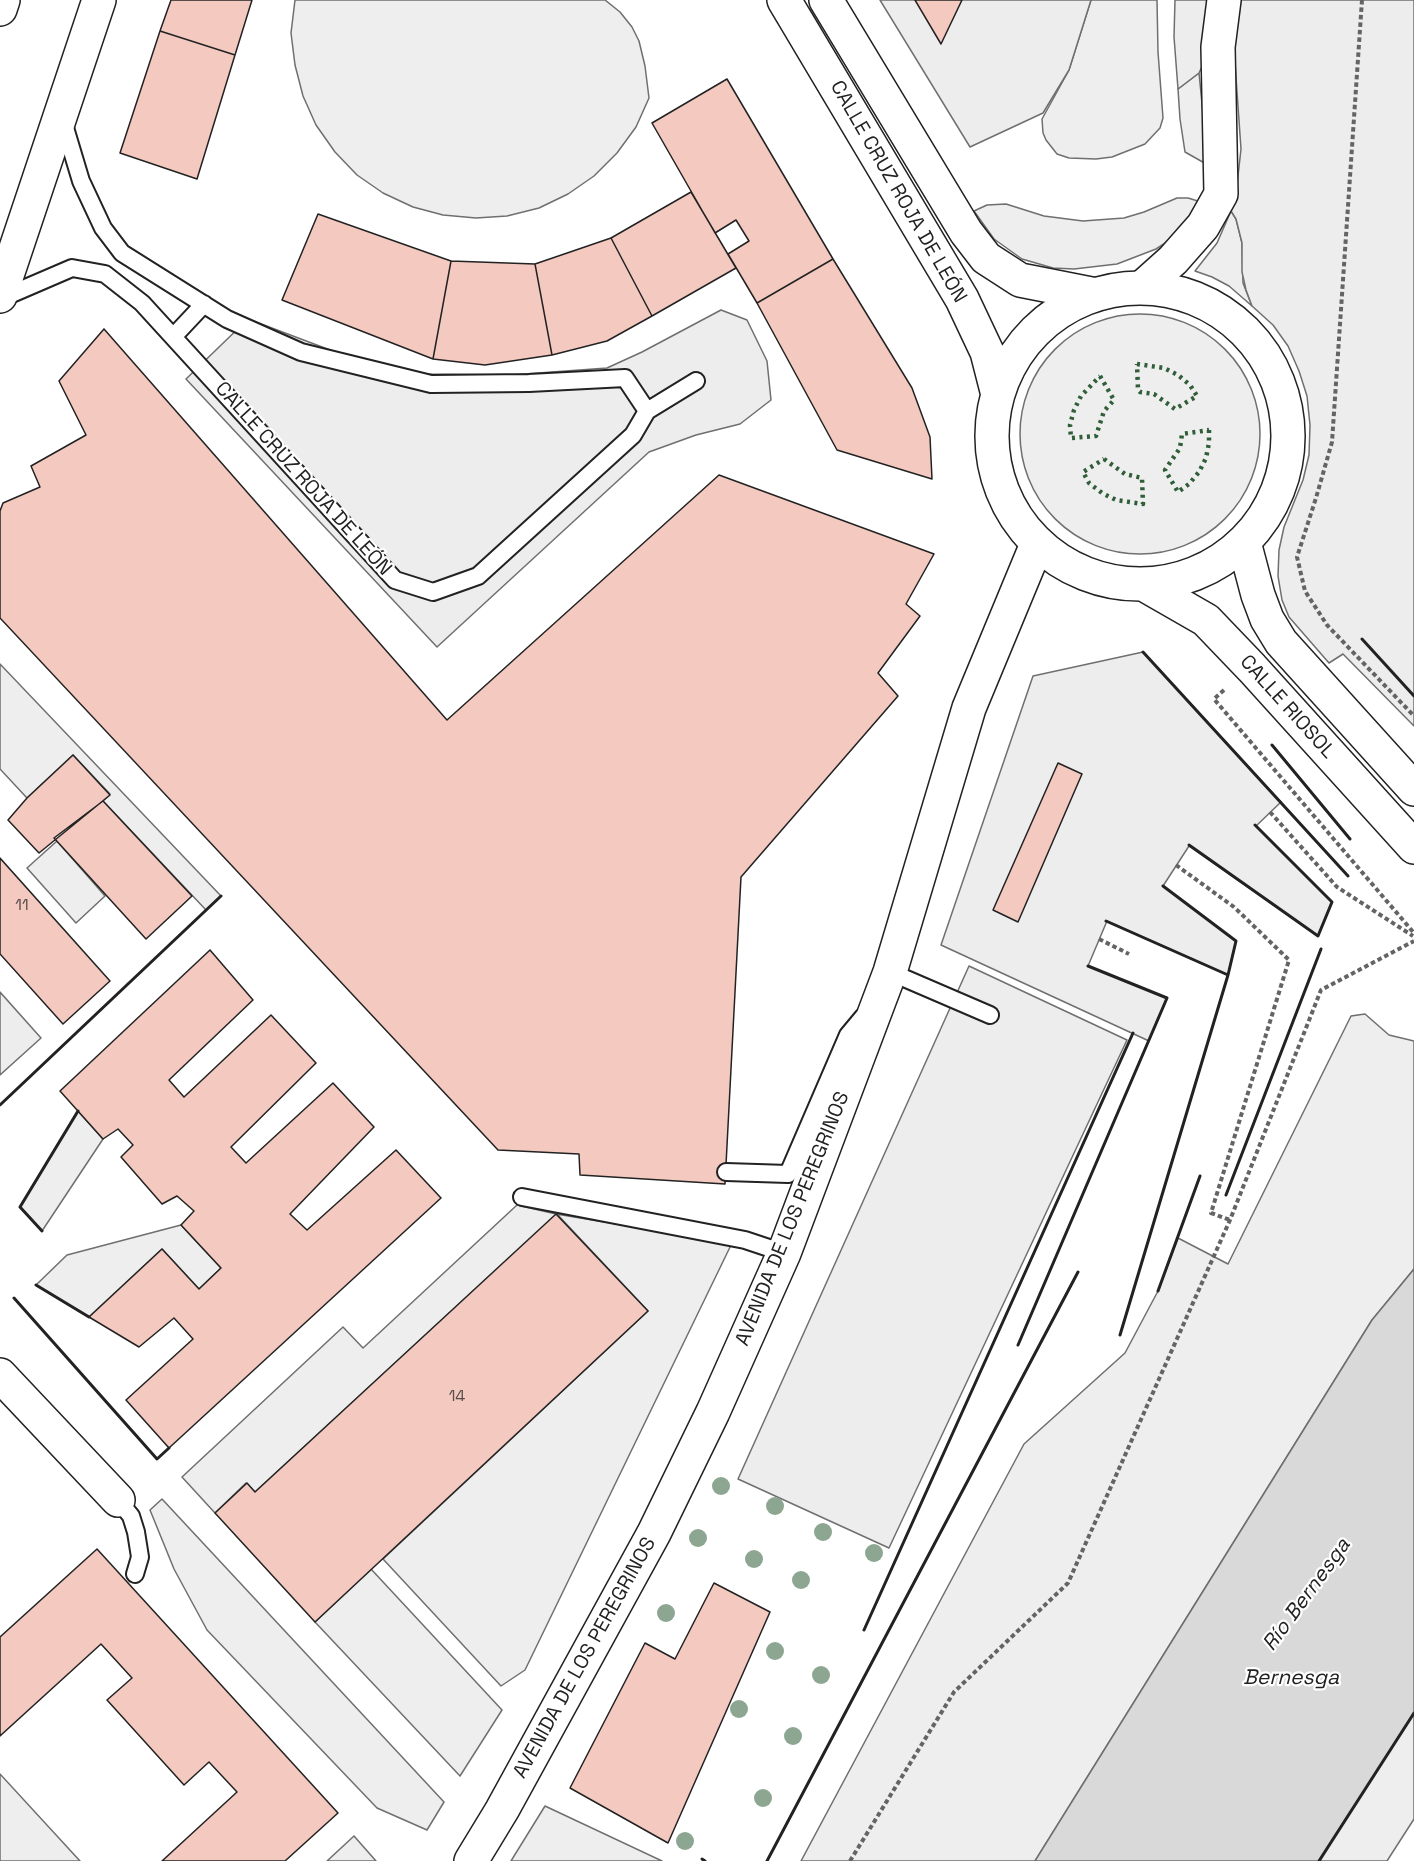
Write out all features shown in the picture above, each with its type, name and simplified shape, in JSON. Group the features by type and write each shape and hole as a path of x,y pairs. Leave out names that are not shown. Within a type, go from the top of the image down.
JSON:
{"main road":[{"path":"0,9 3,0"},
{"path":"0,297 99,0"},
{"name":"CALLE CRUZ ROJA DE LEÓN","path":"784,0 962,299 987,352 997,391"},
{"name":"CALLE CRUZ ROJA DE LEÓN","path":"826,0 966,232 986,258 1020,280 1091,294"},
{"path":"1144,286 1173,260 1203,226 1221,194 1218,47 1224,0"},
{"path":"1144,286 1183,293 1220,310 1250,336 1273,369 1286,406 1287,456 1273,502 1244,542 1216,564 1182,579 1145,585 1106,581 1069,567 1037,544 1011,511 995,473 990,431 997,391 1018,349 1050,316 1091,294 1117,288 1144,286"},
{"name":"CALLE RIOSOL","path":"1244,542 1258,595 1267,619 1281,642 1414,789"},
{"name":"AVENIDA DE LOS PEREGRINOS","path":"471,1861 531,1758 654,1533 713,1412 784,1253 887,981 969,708 1037,544"},
{"name":"CALLE RIOSOL","path":"1145,585 1206,620 1414,847"},
{"path":"0,1375 118,1500"}],"lane":[{"path":"60,112 81,181 103,228 122,253 227,319 301,352 431,384 529,383 625,378 647,411 696,381"},
{"name":"CALLE CRUZ ROJA DE LEÓN","path":"0,297 72,268 105,274 142,303 395,580 432,591 478,576 633,435 647,411"},
{"path":"173,337 204,304"},
{"path":"726,1172 788,1174 848,1035 887,981 990,1016"},
{"path":"522,1197 746,1240 784,1253"},
{"path":"118,1500 131,1515 136,1532 140,1557 135,1574"}],"path":[{"path":"1362,0 1332,442 1317,498 1297,557 1305,591 1327,625 1414,716"},
{"path":"1230,686 1214,699 1414,935"},
{"path":"1270,812 1337,887 1414,935"},
{"path":"1176,865 1234,908 1289,960 1211,1213 1230,1220"},
{"path":"1099,939 1130,954"},
{"path":"850,1861 954,1692 1068,1583 1230,1220 1321,990 1414,941"}],"shaded area":[{"path":"295,0 605,0 620,12 632,27 639,41 649,98 636,127 617,153 594,176 568,194 539,208 507,216 476,218 443,215 413,207 383,193 357,175 335,152 316,125 303,96 295,65 291,33"},
{"path":"880,0 1091,0 1069,70 1043,113 970,147"},
{"path":"1091,0 1157,0 1163,118 1160,128 1145,144 1112,157 1069,158 1057,154 1046,140 1042,119 1069,70"},
{"path":"1175,0 1213,0 1211,47 1199,73 1178,89 1174,37"},
{"path":"1241,0 1414,0 1414,726 1343,654 1329,663 1289,617 1282,600 1278,576 1279,550 1284,527 1303,480 1309,455 1310,425 1307,396 1288,346 1273,325 1252,306 1246,290 1242,272 1242,243 1236,219 1231,211 1236,194 1241,149 1234,49"},
{"path":"1199,73 1208,165 1185,152 1180,119 1178,89"},
{"path":"1177,198 1188,198 1201,202 1173,238 1156,249 1117,264 1074,269 1053,268 1022,259 994,239 974,211 987,205 1006,204 1044,216 1083,221 1124,218"},
{"path":"1231,211 1236,219 1242,243 1243,283 1252,306 1229,286 1195,271 1217,243"},
{"path":"721,310 747,320 767,361 771,400 740,424 696,435 649,452 437,647 186,379 248,319 338,353 426,374 511,375 607,368"},
{"path":"1128,314 1152,314 1175,319 1197,328 1225,349 1240,367 1251,388 1258,411 1260,434 1258,457 1251,480 1240,501 1225,519 1197,540 1175,549 1152,554 1128,554 1105,549 1083,540 1064,527 1047,510 1034,491 1025,469 1020,446 1020,422 1025,399 1034,377 1047,358 1064,341 1083,328 1105,319"},
{"path":"1143,652 1281,802 1256,826 1332,902 1318,936 1189,846 1163,886 1236,941 1228,975 1107,921 1088,966 1167,998 1149,1041 941,945 1033,676"},
{"path":"0,664 221,896 206,910 103,801 110,794 73,755 27,798 0,769"},
{"path":"57,841 105,896 76,923 27,868"},
{"path":"969,966 1127,1040 889,1548 738,1479"},
{"path":"0,992 41,1038 0,1075"},
{"path":"1365,1014 1389,1035 1414,1041 1414,1269 1372,1320 1035,1861 801,1861 1024,1444 1125,1353 1158,1291 1178,1238 1228,1264 1351,1016"},
{"path":"78,1111 103,1139 42,1231 20,1207"},
{"path":"517,1205 557,1214 255,1492 246,1483 215,1513 182,1477 343,1327 363,1348"},
{"path":"557,1214 732,1243 525,1670 501,1686 383,1559 648,1311"},
{"path":"181,1225 221,1268 199,1289 162,1249 89,1317 36,1285 67,1255"},
{"path":"162,1499 444,1802 427,1830 377,1808 207,1630 174,1569 150,1510"},
{"path":"371,1569 502,1710 460,1776 315,1622"},
{"path":"1414,1713 1414,1819 1387,1861 1319,1861"},
{"path":"0,1774 80,1861 0,1861"},
{"path":"545,1806 662,1861 511,1861"},
{"path":"354,1836 376,1861 327,1861"}],"water":[{"name":"Bernesga","path":"1414,1269 1414,1713 1319,1861 1035,1861 1372,1320"}],"building":[{"path":"171,0 252,0 235,55 160,31"},
{"path":"915,0 962,0 941,44"},
{"path":"160,31 235,55 197,179 120,153"},
{"path":"727,79 833,259 757,303 728,254 749,241 736,220 715,233 652,123"},
{"path":"691,192 736,268 652,316 611,238"},
{"path":"318,214 451,261 433,359 282,300"},
{"path":"611,238 652,316 607,341 552,355 535,264"},
{"path":"833,259 912,388 930,437 932,479 837,450 757,303"},
{"path":"451,261 535,264 552,355 485,365 433,359"},
{"path":"104,329 447,720 719,475 934,554 906,604 920,616 878,673 898,696 741,877 725,1184 580,1175 579,1154 498,1150 0,618 0,511 3,503 40,487 31,466 86,435 59,381"},
{"path":"73,755 110,795 39,853 8,820 27,798"},
{"path":"1058,763 1082,774 1018,922 993,910"},
{"path":"103,801 192,896 146,939 54,838"},
{"path":"0,858 110,981 63,1024 0,954"},
{"path":"210,950 253,1000 169,1080 184,1097 271,1015 316,1063 231,1147 246,1163 333,1083 374,1127 290,1214 307,1230 396,1150 441,1198 169,1448 126,1400 193,1339 174,1318 139,1347 89,1317 162,1249 199,1289 221,1268 181,1225 194,1211 177,1196 162,1204 121,1157 133,1145 118,1129 103,1139 60,1091"},
{"path":"556,1214 648,1311 315,1622 215,1513 247,1483 255,1492"},
{"path":"97,1549 338,1813 285,1861 162,1861 237,1792 209,1762 184,1785 107,1700 132,1678 101,1644 0,1736 0,1637"},
{"path":"714,1583 770,1612 668,1843 570,1788 645,1643 675,1659"}],"hedge":[{"path":"1137,364 1164,368 1178,375 1190,385 1197,396 1175,409 1154,394 1140,392 1137,364"},
{"path":"1100,376 1114,400 1104,411 1096,436 1071,438 1070,425 1074,410 1081,396 1100,376"},
{"path":"1209,430 1206,458 1199,472 1178,492 1165,470 1180,448 1182,434 1209,430"},
{"path":"1104,459 1125,474 1142,478 1143,504 1116,500 1089,483 1083,472 1104,459"}],"wall":[{"path":"1362,639 1414,696"},
{"path":"1143,652 1348,876"},
{"path":"1272,745 1350,839"},
{"path":"1189,845 1318,936 1332,902 1255,825"},
{"path":"1106,921 1228,975 1236,941 1163,886"},
{"path":"0,1105 221,896"},
{"path":"1226,1195 1321,949"},
{"path":"1018,1345 1167,998 1088,966"},
{"path":"1120,1335 1228,975"},
{"path":"864,1630 1133,1033"},
{"path":"42,1231 20,1207 78,1111"},
{"path":"1158,1291 1200,1176"},
{"path":"767,1861 1078,1272"},
{"path":"36,1285 89,1317"},
{"path":"14,1298 157,1459 169,1448"},
{"path":"1319,1861 1414,1713"}],"water label":[{"name":"Río Bernesga","path":"1307,1595"}]}
